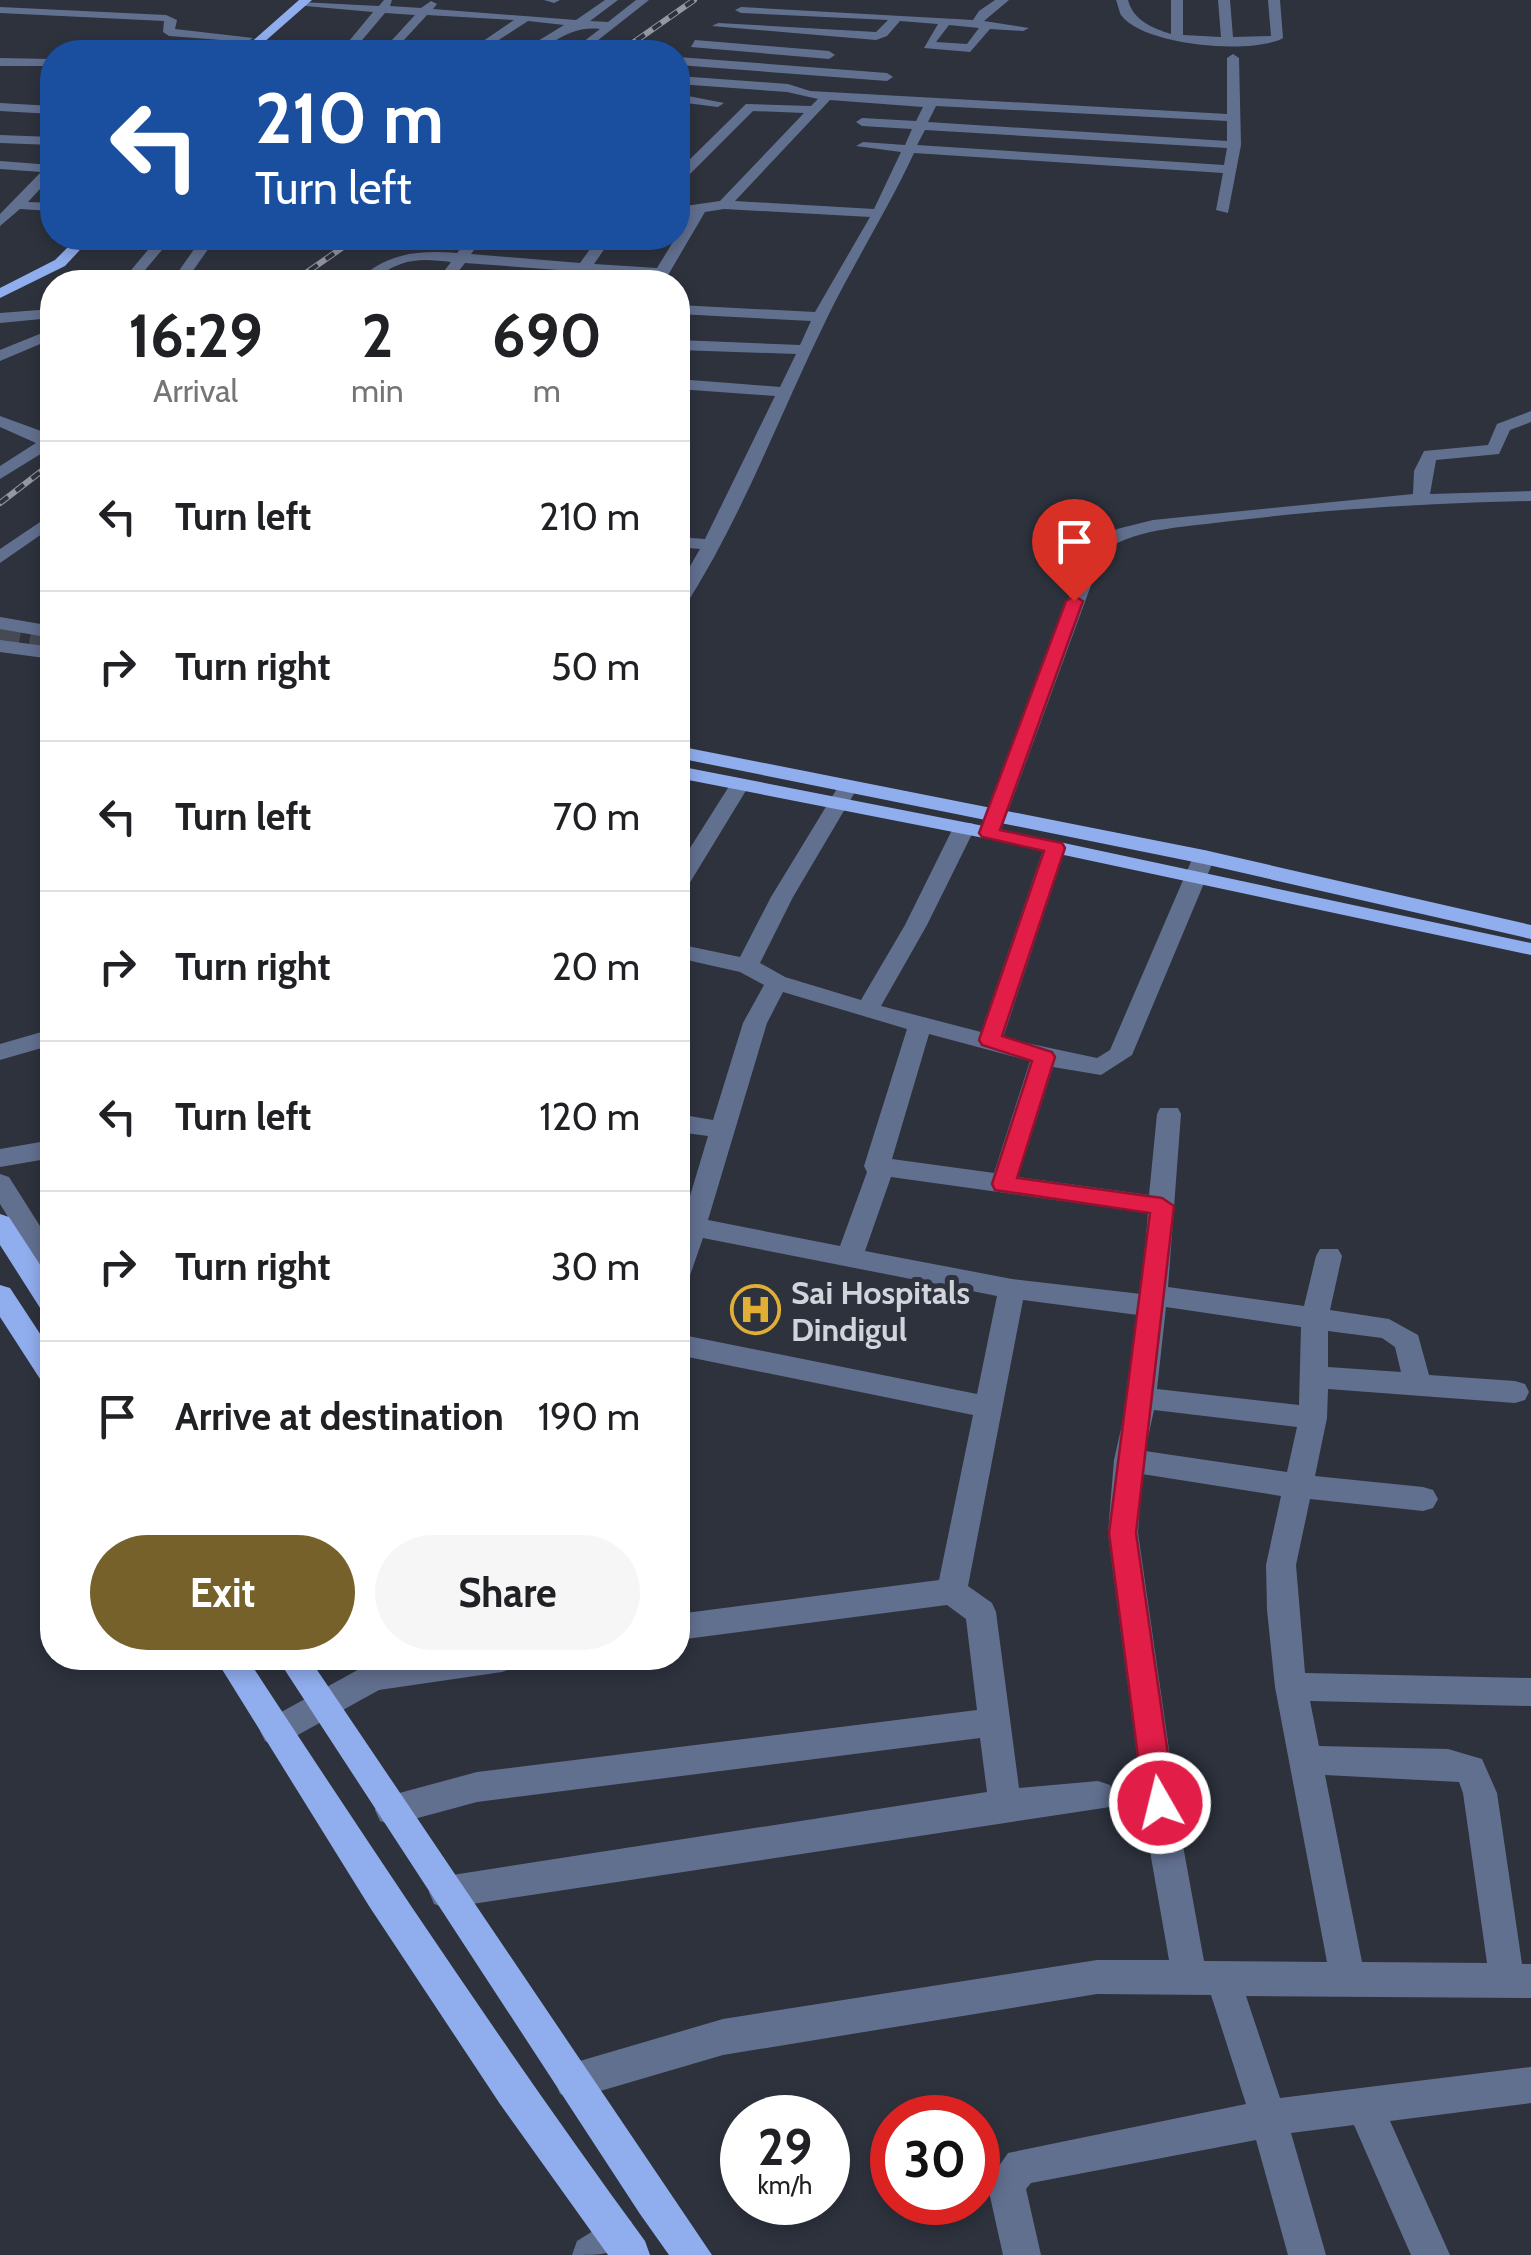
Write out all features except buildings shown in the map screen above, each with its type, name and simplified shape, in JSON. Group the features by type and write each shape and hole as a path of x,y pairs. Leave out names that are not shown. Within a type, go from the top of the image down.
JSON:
{"main road":[{"path":"254,40 299,2"},
{"path":"0,286 33,269 56,250"},
{"path":"46,270 72,250"},
{"path":"0,294 40,273"},
{"path":"690,755 964,828 992,824 1056,848 1200,868 1531,950"},
{"path":"690,774 843,795 1531,932"},
{"path":"0,1224 40,1286"},
{"path":"0,1294 40,1356"},
{"path":"238,1670 613,2248"},
{"path":"300,1670 693,2255"}],"street":[{"path":"398,40 434,0"},
{"path":"492,40 553,0"},
{"path":"548,40 612,0"},
{"path":"592,40 643,0"},
{"path":"690,48 754,0"},
{"path":"867,15 874,0"},
{"path":"924,18 931,0"},
{"path":"947,20 928,45 970,48 983,13 1003,0"},
{"path":"1122,0 1126,14 1150,31 1177,38 1226,40 1277,38 1274,0"},
{"path":"1177,0 1177,38"},
{"path":"1224,0 1226,40"},
{"path":"299,2 385,5 424,13 526,17 610,26"},
{"path":"356,40 385,5"},
{"path":"0,10 166,18 171,20 169,32 214,40"},
{"path":"741,10 897,16 1023,28"},
{"path":"718,26 876,36 883,34 897,16"},
{"path":"411,26 430,28"},
{"path":"486,31 504,32"},
{"path":"695,44 852,57"},
{"path":"1223,210 1234,144 1233,58"},
{"path":"690,60 887,77"},
{"path":"0,62 40,64"},
{"path":"690,81 795,89 827,96 1234,118"},
{"path":"724,205 818,110 827,96"},
{"path":"690,100 718,103"},
{"path":"690,581 820,317 879,214 930,106 925,102"},
{"path":"690,166 754,105 818,110"},
{"path":"0,107 40,109"},
{"path":"16,138 40,119"},
{"path":"862,122 1234,144"},
{"path":"1021,156 1026,132"},
{"path":"1104,162 1110,137"},
{"path":"0,138 40,140"},
{"path":"863,146 1230,170"},
{"path":"0,165 40,167"},
{"path":"0,222 40,180"},
{"path":"15,205 40,206"},
{"path":"690,211 724,205 879,214"},
{"path":"690,231 698,211"},
{"path":"136,270 154,250"},
{"path":"452,270 466,250"},
{"path":"584,267 597,250"},
{"path":"382,270 402,257 604,270"},
{"path":"690,310 820,317"},
{"path":"0,318 40,315"},
{"path":"0,356 40,339"},
{"path":"690,345 806,350"},
{"path":"690,385 784,392"},
{"path":"1421,497 1423,471 1430,455 1492,450 1498,445 1503,426 1531,416"},
{"path":"0,420 40,436"},
{"path":"0,474 40,446"},
{"path":"992,824 1096,546 1113,534 1421,497 1531,496"},
{"path":"0,558 40,528"},
{"path":"690,543 710,545"},
{"path":"0,623 40,630"},
{"path":"0,646 40,651"},
{"path":"690,865 740,784"},
{"path":"747,966 782,897 843,795"},
{"path":"867,1010 916,925 964,828"},
{"path":"990,1040 1056,848"},
{"path":"690,954 747,966 778,982 867,1010 1044,1057 1101,1067 1113,1063 1120,1055 1200,868"},
{"path":"690,1211 725,1130 755,1023 778,982"},
{"path":"848,1258 880,1172 878,1166 922,1023"},
{"path":"0,1052 40,1040"},
{"path":"1004,1184 1044,1057"},
{"path":"1168,1114 1153,1301 1142,1398 1129,1460 1123,1533 1165,1840 1207,1979 1269,2119 1306,2255"},
{"path":"690,1126 725,1130"},
{"path":"0,1158 40,1151"},
{"path":"878,1166 1162,1206"},
{"path":"0,1183 40,1247"},
{"path":"690,1226 1012,1290 1316,1317 1388,1329 1408,1342 1416,1384"},
{"path":"1329,1256 1316,1317 1312,1418 1282,1566 1282,1610 1291,1687 1348,1982"},
{"path":"952,1591 1012,1290"},
{"path":"690,1346 990,1408"},
{"path":"1314,1377 1514,1392"},
{"path":"1142,1398 1312,1418"},
{"path":"1129,1460 1297,1486 1424,1499"},
{"path":"690,1625 952,1591 981,1612 1006,1804"},
{"path":"276,1731 374,1677 421,1670"},
{"path":"1291,1687 1531,1692"},
{"path":"392,1810 476,1787 994,1722"},
{"path":"573,2080 723,2037 1097,1978 1519,1980 1480,1793 1470,1770 1448,1764 1306,1760"},
{"path":"446,1892 1006,1804 1098,1796"},
{"path":"1022,2255 1006,2183 1022,2166 1269,2119 1531,2085"},
{"path":"1364,2106 1431,2255"}],"tunnel":[{"path":"0,630 40,638"}],"railway":[{"path":"637,40 694,0"},
{"path":"310,270 339,250"},
{"path":"0,503 40,472"}],"place":[{"name":"Sai Hospitals Dindigul","path":"756,1310"}],"route":[{"path":"1074,601 989,833 1056,848 990,1040 1044,1057 1004,1184 1162,1206 1123,1533 1160,1803"}]}
